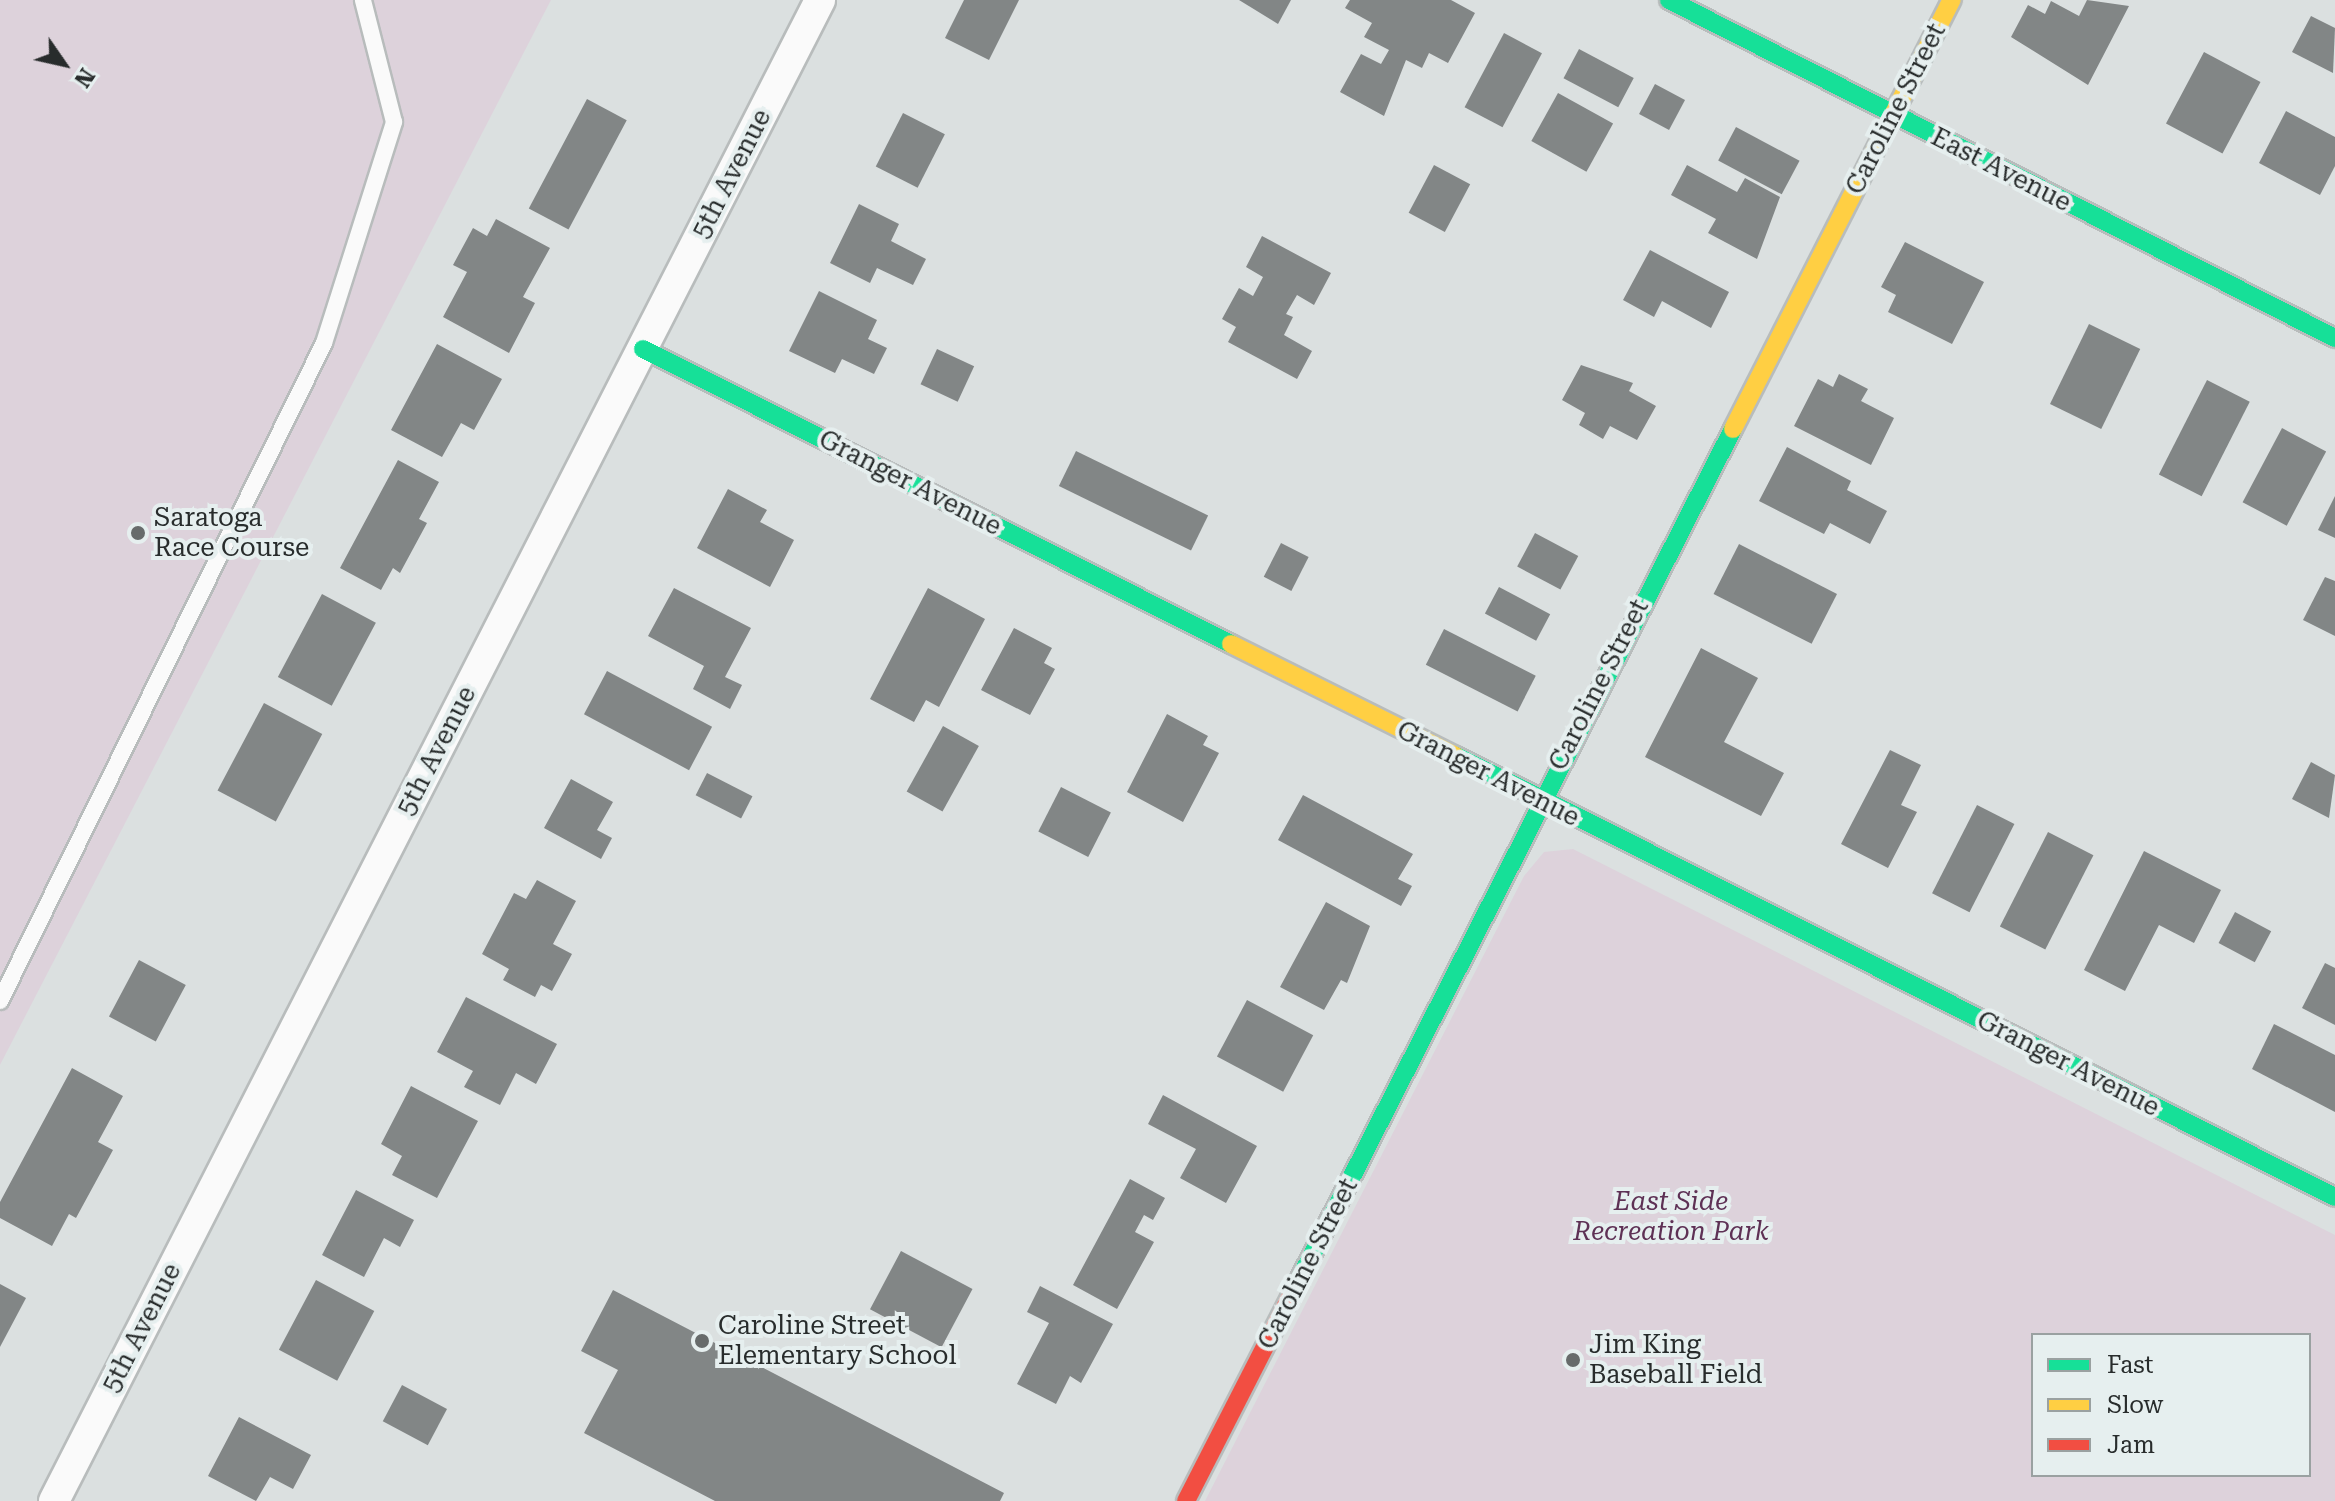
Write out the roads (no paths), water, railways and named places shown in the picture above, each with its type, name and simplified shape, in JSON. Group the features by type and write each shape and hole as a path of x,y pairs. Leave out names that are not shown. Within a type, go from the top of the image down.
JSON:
{"street":[{"name":"5th Avenue","path":"54,1501 820,0"},
{"name":"East Avenue","path":"1669,0 2335,338"},
{"name":"Caroline Street","path":"1186,1501 1540,801 1952,0"},
{"name":"Granger Avenue","path":"643,349 2335,1197"}],"lane":[{"path":"0,1001 324,343 394,122 363,0"}],"place":[{"name":"Saratoga Race Course","path":"138,533"},
{"name":"Caroline Street Elementary School","path":"702,1341"},
{"name":"Jim King Baseball Field","path":"1573,1360"}],"park label":[{"name":"East Side Recreation Park","path":"1671,1217"}]}
